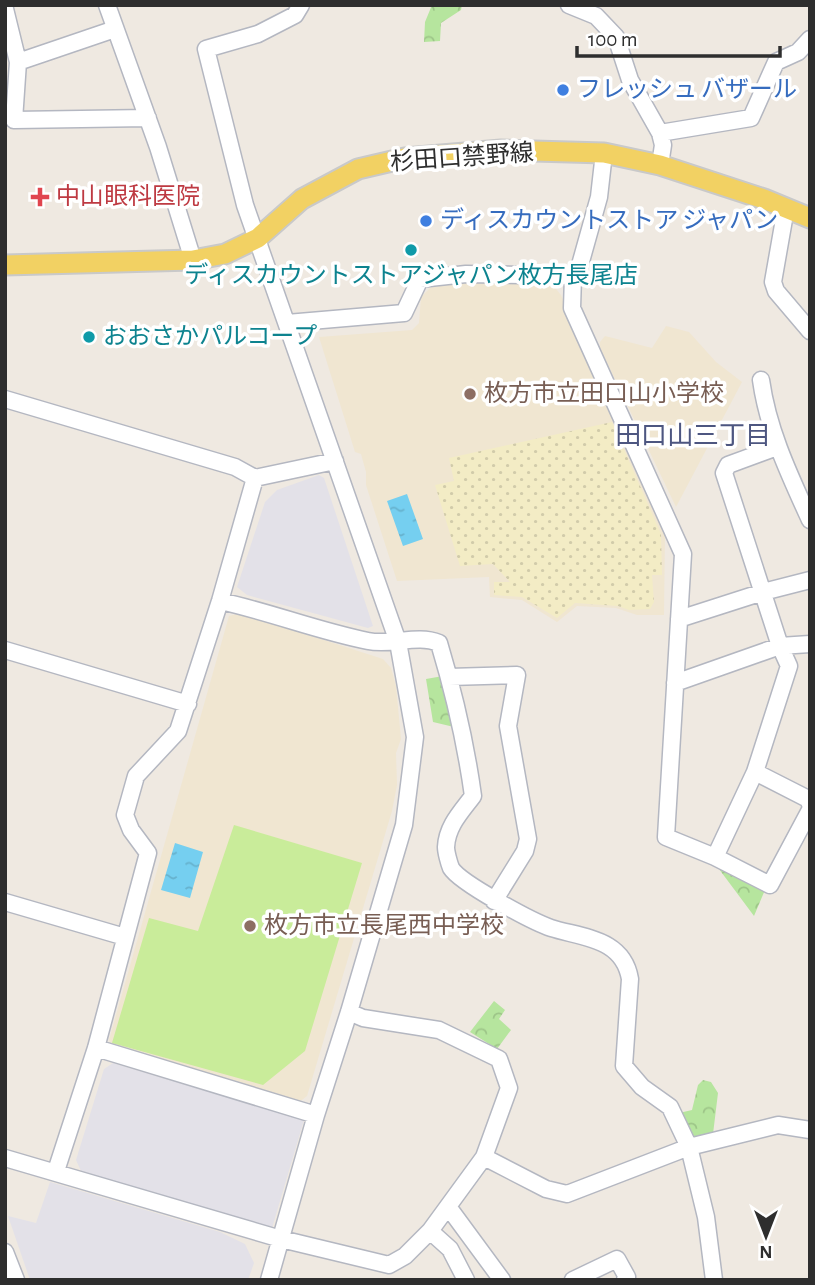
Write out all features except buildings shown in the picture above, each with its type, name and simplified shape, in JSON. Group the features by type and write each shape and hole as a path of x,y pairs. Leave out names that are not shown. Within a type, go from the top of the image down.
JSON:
{"main road":[{"name":"杉田口禁野線","path":"5,265 193,260 225,254 258,238 302,199 358,169 405,158 501,150 604,153 660,164 810,218"}],"street":[{"path":"107,5 148,118 193,260"},
{"path":"270,1280 316,1115 404,825 415,737 398,642 245,205 206,48 258,34 295,15 301,5"},
{"path":"569,5 596,16 616,37 630,80 660,133 663,145 660,164"},
{"path":"5,9 18,62 9,120 148,118"},
{"path":"18,62 115,29"},
{"path":"660,133 751,118 776,62 798,52 810,40"},
{"path":"604,153 597,207 580,265 573,276 572,308 683,554 666,837 715,857 770,885 810,810"},
{"path":"786,208 773,282 776,291 810,331"},
{"path":"287,323 404,313 420,279 466,274 573,276"},
{"path":"761,380 764,406 777,447 810,520"},
{"path":"5,399 235,467 255,478 335,461"},
{"path":"715,857 755,772 789,666 780,646 724,473 729,466 777,447"},
{"path":"56,1171 96,1048 148,853 131,830 125,815 136,776 178,731 220,601 255,478"},
{"path":"679,620 763,592 810,580"},
{"path":"220,601 371,642 428,639 439,643 470,769 473,796 452,823 446,848 452,869 494,901 550,928 595,938 620,955 630,979 624,1066 642,1087 670,1107 689,1147 706,1217 714,1280"},
{"path":"676,683 780,646 810,644"},
{"path":"5,650 188,704"},
{"path":"449,677 517,675 508,726 528,839 525,851 494,901"},
{"path":"755,772 808,799 810,804"},
{"path":"5,902 125,937"},
{"path":"5,1158 281,1239 389,1265 405,1256 430,1231 484,1157 509,1088 499,1059 439,1030 363,1018 349,1012"},
{"path":"96,1048 316,1115"},
{"path":"484,1157 546,1189 567,1194 689,1147 778,1125 810,1130"},
{"path":"449,1208 502,1280"},
{"path":"430,1231 450,1249 466,1280"},
{"path":"5,1252 16,1280"},
{"path":"573,1280 617,1259 627,1277 625,1280"}],"shaded area":[{"name":"枚方市立田口山小学校","path":"465,282 551,283 561,295 665,534 664,615 637,615 616,608 577,606 557,622 522,600 490,597 489,577 397,581 366,485 361,454 355,452 319,337 412,330 419,323 421,297 430,288"},
{"path":"666,326 689,332 716,362 742,382 676,507 600,348 600,342 605,336 652,348"},
{"path":"319,475 324,478 373,626 368,628 247,595 237,587 265,502 277,490"},
{"name":"枚方市立長尾西中学校","path":"240,613 383,659 391,668 396,686 401,739 396,753 397,785 392,811 307,1096 298,1103 113,1047 109,1040 229,616"},
{"path":"113,1063 304,1120 272,1228 81,1171 76,1160 104,1069"},
{"path":"50,1182 220,1232 245,1244 254,1263 248,1280 30,1280 8,1216 36,1223"}],"green space":[{"path":"432,5 462,5 461,10 441,23 440,41 424,42 425,22"},
{"path":"443,676 454,727 433,722 426,679"},
{"path":"234,825 362,863 305,1051 263,1085 112,1043 149,918 198,931"},
{"path":"719,869 765,890 754,916"},
{"path":"494,1001 505,1010 499,1019 511,1030 497,1049 470,1032"},
{"path":"703,1080 711,1082 718,1093 713,1134 692,1141 679,1113 692,1110 698,1085"}],"sand":[{"path":"612,422 661,534 662,575 652,575 654,602 650,609 629,610 618,606 575,603 557,618 522,597 494,595 494,582 510,582 493,564 460,566 435,485 454,481 449,458"}],"water":[{"path":"407,494 423,539 403,546 387,501"},
{"path":"175,843 203,852 190,898 161,890"}],"place":[{"name":"フレッシュ バザール","path":"563,90"},
{"name":"中山眼科医院","path":"40,197"},
{"name":"ディスカウントストア ジャパン","path":"426,221"},
{"name":"ディスカウントストアジャパン枚方長尾店","path":"411,250"},
{"name":"おおさかパルコープ","path":"89,337"},
{"name":"枚方市立田口山小学校","path":"470,394"},
{"name":"枚方市立長尾西中学校","path":"250,926"}],"district":[{"name":"田口山三丁目","path":"693,436"}]}
